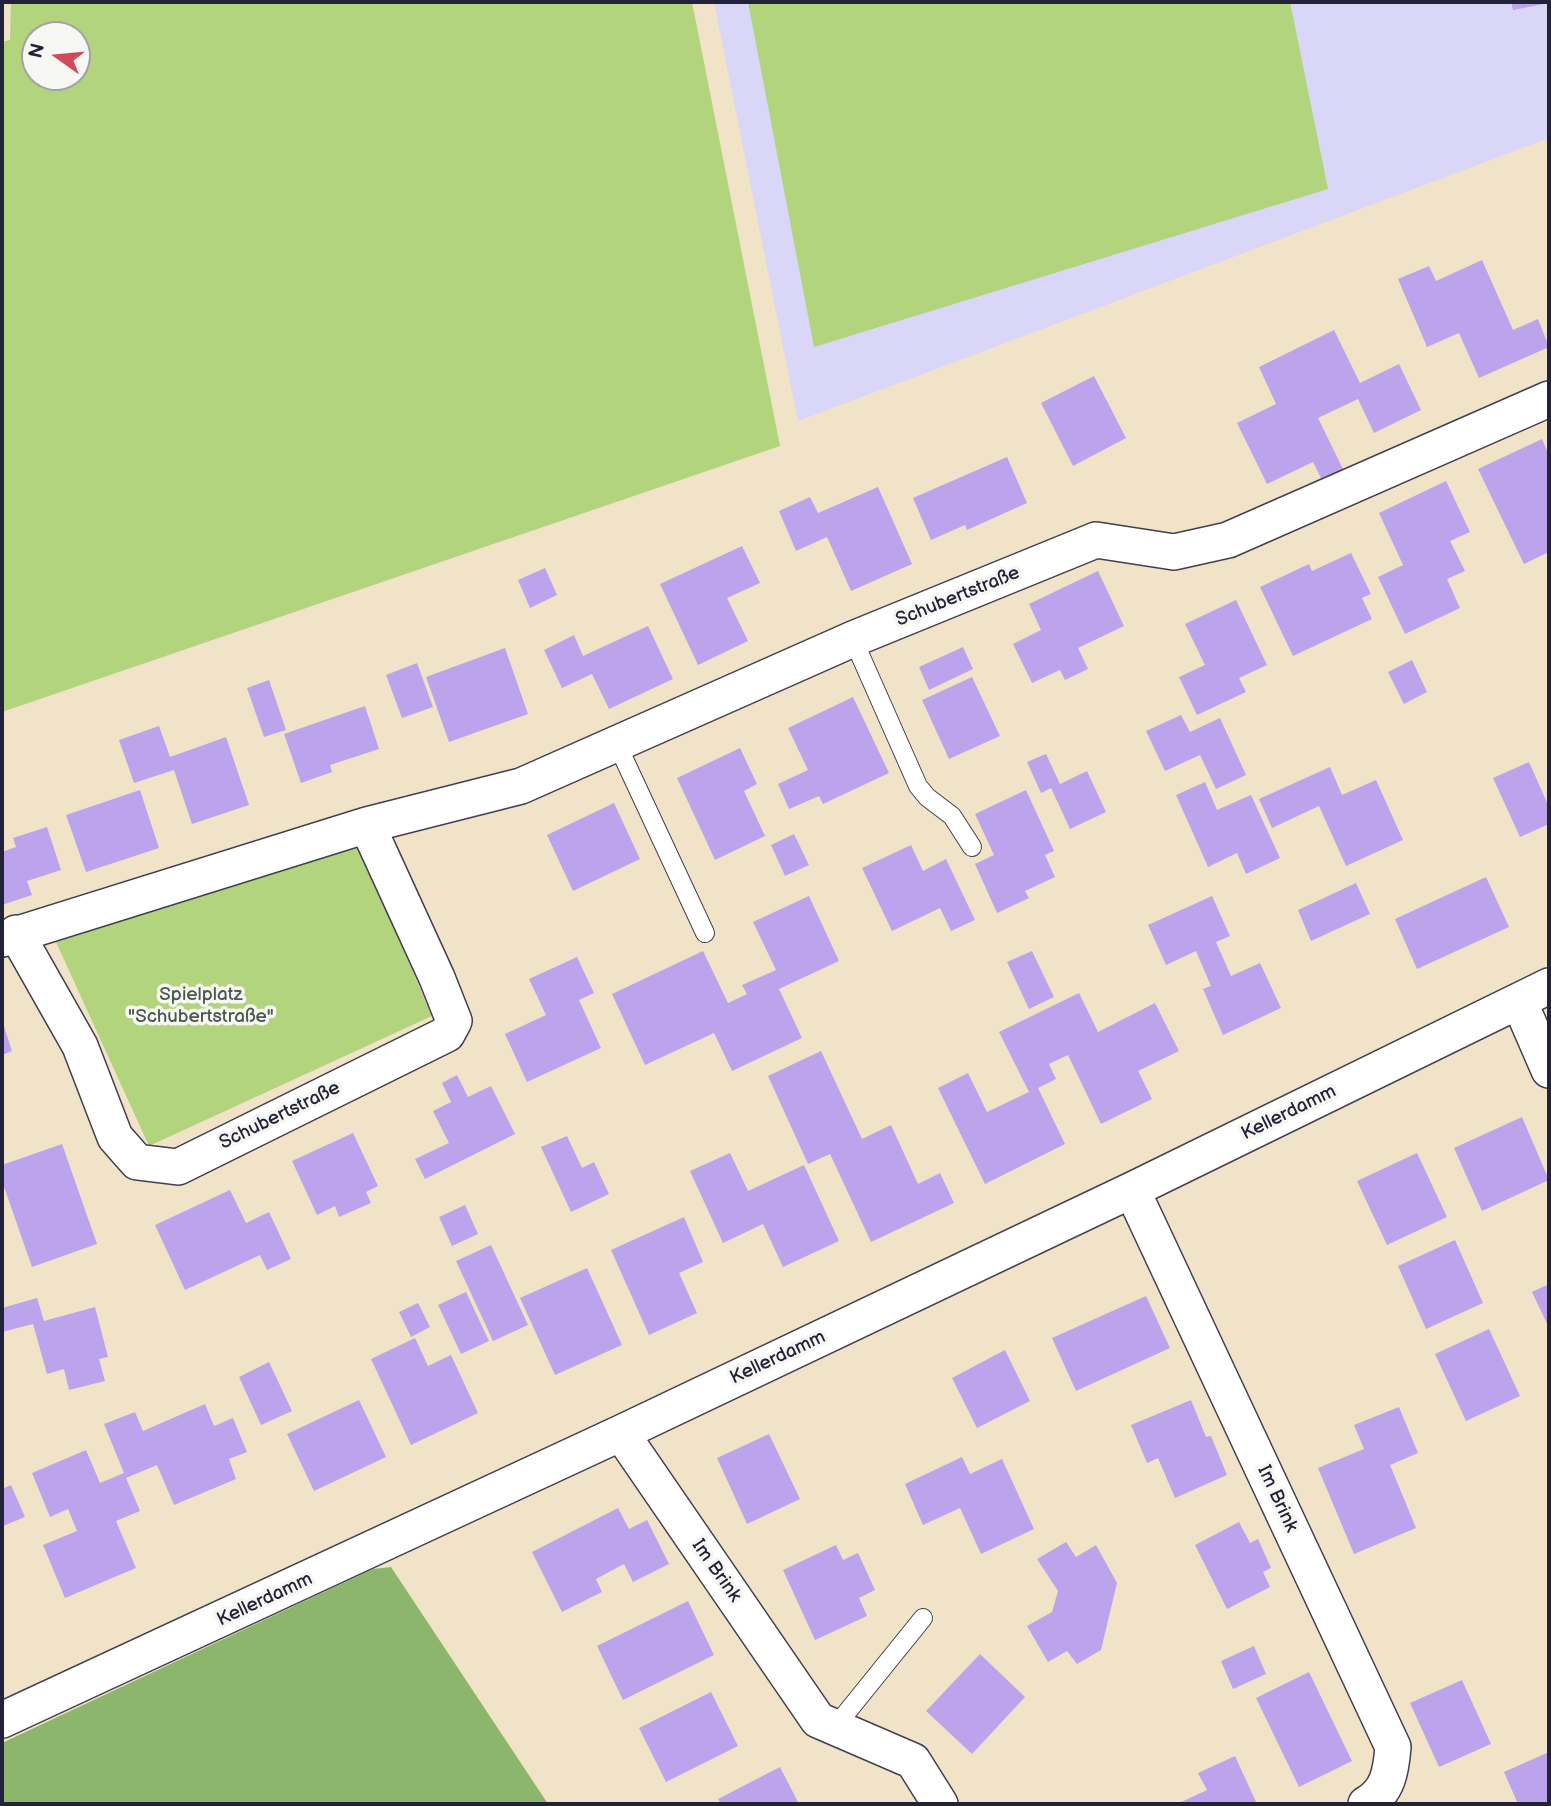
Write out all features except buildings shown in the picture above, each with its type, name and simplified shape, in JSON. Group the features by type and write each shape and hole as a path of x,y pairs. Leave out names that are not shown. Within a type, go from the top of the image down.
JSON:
{"street":[{"name":"Schubertstraße","path":"367,825 454,1021 447,1034 178,1167 137,1162 115,1137 80,1046 9,936 367,825 521,786 853,639 1096,540 1174,552 1228,540 1549,399"},
{"path":"1534,994 1549,1070"},
{"name":"Kellerdamm","path":"2,1720 621,1433 1132,1190 1534,994"},
{"name":"Im Brink","path":"1132,1190 1393,1748 1391,1775 1377,1798 1366,1804"},
{"name":"Im Brink","path":"621,1433 818,1720 913,1761 940,1804"}],"lane":[{"path":"853,639 918,786 952,817 972,847"},
{"path":"617,744 705,933"},
{"path":"835,1727 923,1618"}],"shaded area":[{"path":"714,2 1549,2 1549,138 798,421"}],"green space":[{"path":"11,2 692,2 780,446 2,712 2,42 10,40"},
{"path":"748,2 1290,2 1328,189 814,347"},
{"name":"Spielplatz \"Schubertstraße\"","path":"358,845 432,1016 149,1146 56,942"},
{"path":"391,1567 548,1804 2,1804 2,1743 373,1569"}]}
